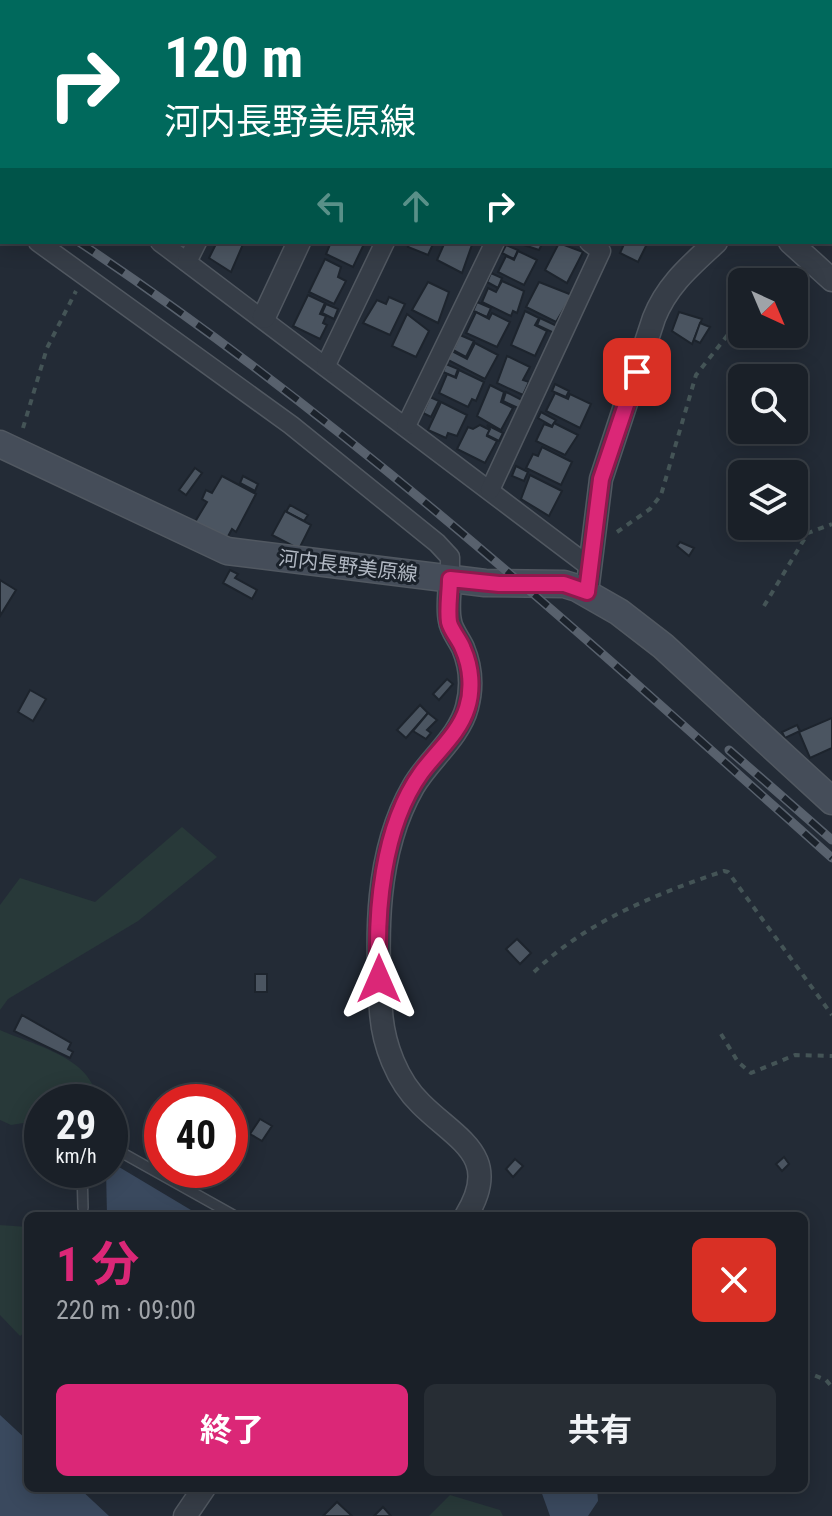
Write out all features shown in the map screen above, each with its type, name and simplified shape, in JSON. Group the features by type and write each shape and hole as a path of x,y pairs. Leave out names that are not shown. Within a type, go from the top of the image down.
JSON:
{"main road":[{"name":"河内長野美原線","path":"6,451 227,551 499,584 564,584 588,580 832,801"}],"street":[{"path":"41,244 291,425 437,543 450,557 449,623 464,650 472,683 467,711 452,736 421,773 388,843 377,953 382,1032 396,1069 420,1103 466,1141 475,1156 480,1179 468,1212"},
{"path":"163,244 264,317 490,490 588,580"},
{"path":"187,262 196,244"},
{"path":"264,317 298,244"},
{"path":"326,365 384,244"},
{"path":"406,426 494,244"},
{"path":"490,490 601,251 592,244"},
{"path":"588,580 601,479 654,318 663,296 678,276 714,244"},
{"path":"792,244 832,280"},
{"path":"185,1516 201,1492"}],"lane":[{"path":"128,1156 228,1212"},
{"path":"82,1188 83,1208"}],"path":[{"path":"6,451 47,348 85,275"},
{"path":"612,534 627,528 661,495 696,375 728,335"},
{"path":"764,606 808,533 832,524"},
{"path":"534,972 559,948 587,929 656,896 724,871 728,872 832,1015"},
{"path":"721,1034 738,1062 751,1073 795,1055 832,1056"},
{"path":"808,1372 829,1379 832,1387"}],"shaded area":[{"path":"182,827 217,857 138,921 8,999 0,1010 0,905 20,878 95,902"},
{"path":"0,1030 75,1064 92,1084 24,1084 24,1123 11,1125 0,1120"},
{"path":"0,1225 24,1227 24,1333 20,1336 0,1315"},
{"path":"450,1495 500,1510 503,1516 429,1516"}],"water":[{"path":"128,1172 144,1182 144,1188 154,1188 194,1212 107,1212 106,1188 128,1188"},
{"path":"0,1415 24,1437 24,1492 83,1492 109,1516 0,1516"},
{"path":"541,1492 597,1492 598,1501 588,1516 550,1516"}],"building":[{"path":"216,244 243,244 231,272 209,258"},
{"path":"330,244 364,244 353,267 326,254"},
{"path":"409,244 433,244 428,255 408,247"},
{"path":"444,244 472,244 462,273 437,260"},
{"path":"521,244 542,244 539,250"},
{"path":"558,244 583,252 567,283 545,270"},
{"path":"624,244 647,244 638,262 620,253"},
{"path":"506,245 518,250 514,259 502,253"},
{"path":"518,251 537,260 524,285 498,272 506,256 514,260"},
{"path":"325,259 341,267 338,277 346,281 334,304 309,292"},
{"path":"491,273 502,278 498,288 487,282"},
{"path":"502,281 524,291 517,313 513,311 511,316 482,302 488,288 496,292"},
{"path":"428,282 449,292 438,323 412,310"},
{"path":"539,282 572,295 556,322 526,307"},
{"path":"308,295 325,303 320,314 326,316 323,323 327,325 320,339 293,326"},
{"path":"389,297 405,304 390,335 363,323 377,300 386,304"},
{"path":"477,302 491,308 487,317 473,311"},
{"path":"326,304 338,309 334,319 322,313"},
{"path":"525,311 539,318 535,325 547,331 535,356 511,345"},
{"path":"476,312 489,319 492,313 510,322 497,347 466,333"},
{"path":"679,312 702,319 692,344 672,331"},
{"path":"407,314 429,331 416,357 392,346"},
{"path":"540,318 557,326 554,333 537,325"},
{"path":"700,323 710,327 700,343 694,340"},
{"path":"460,335 474,341 466,357 453,350"},
{"path":"475,343 498,355 485,379 448,360 452,351 467,359"},
{"path":"507,356 530,367 523,380 529,382 523,395 497,383"},
{"path":"446,364 458,369 455,377 443,372"},
{"path":"459,370 484,382 476,401 472,399 468,407 439,393 447,374 456,378"},
{"path":"555,384 569,391 566,397 552,391"},
{"path":"490,385 504,392 501,402 513,408 501,430 477,416"},
{"path":"506,392 522,400 518,408 503,401"},
{"path":"555,393 568,399 570,394 591,404 580,428 546,411"},
{"path":"430,397 439,401 431,417 423,413"},
{"path":"441,402 467,415 457,436 448,433 446,438 428,430"},
{"path":"541,412 556,420 552,426 538,418"},
{"path":"554,423 578,435 565,455 536,441 544,424 552,427"},
{"path":"480,425 490,430 487,436 497,441 485,463 457,449 468,427 473,429"},
{"path":"487,425 503,433 499,441 487,435 490,429"},
{"path":"542,447 572,462 561,485 526,468 533,454 538,456"},
{"path":"516,466 528,472 524,481 512,476"},
{"path":"195,468 202,473 186,495 179,490"},
{"path":"530,475 562,491 549,516 521,499"},
{"path":"222,476 256,494 236,532 232,529 226,540 195,522 207,502 202,499 206,490 212,493"},
{"path":"243,476 258,484 255,491 240,483"},
{"path":"290,505 308,515 304,521 286,512"},
{"path":"285,511 311,525 299,549 272,535"},
{"path":"680,542 694,548 689,556 677,546"},
{"path":"230,570 238,574 235,578 257,590 252,599 223,583"},
{"path":"0,580 16,590 0,616"},
{"path":"447,679 453,684 439,700 433,694"},
{"path":"30,690 46,699 33,721 18,712"},
{"path":"420,705 428,713 406,738 397,730"},
{"path":"428,713 437,720 427,730 431,733 426,739 413,731"},
{"path":"832,718 832,748 810,758 799,732"},
{"path":"797,725 800,731 785,738 782,732"},
{"path":"517,939 531,953 520,964 506,949"},
{"path":"255,974 267,974 267,992 255,992"},
{"path":"22,1015 71,1043 68,1049 73,1052 70,1058 14,1031"},
{"path":"260,1119 272,1126 262,1141 250,1134"},
{"path":"784,1157 789,1164 782,1171 776,1164"},
{"path":"515,1159 523,1166 513,1177 506,1169"},
{"path":"337,1502 352,1516 323,1516"},
{"path":"383,1507 391,1516 374,1516"}],"railway":[{"path":"82,244 277,384 373,459 559,616 832,858"},
{"path":"729,750 832,840"}],"route":[{"path":"379,979 377,953 388,843 403,804 421,773 452,736 467,711 472,683 464,650 449,623 450,579 499,584 564,584 587,592 601,479 637,372"}]}
